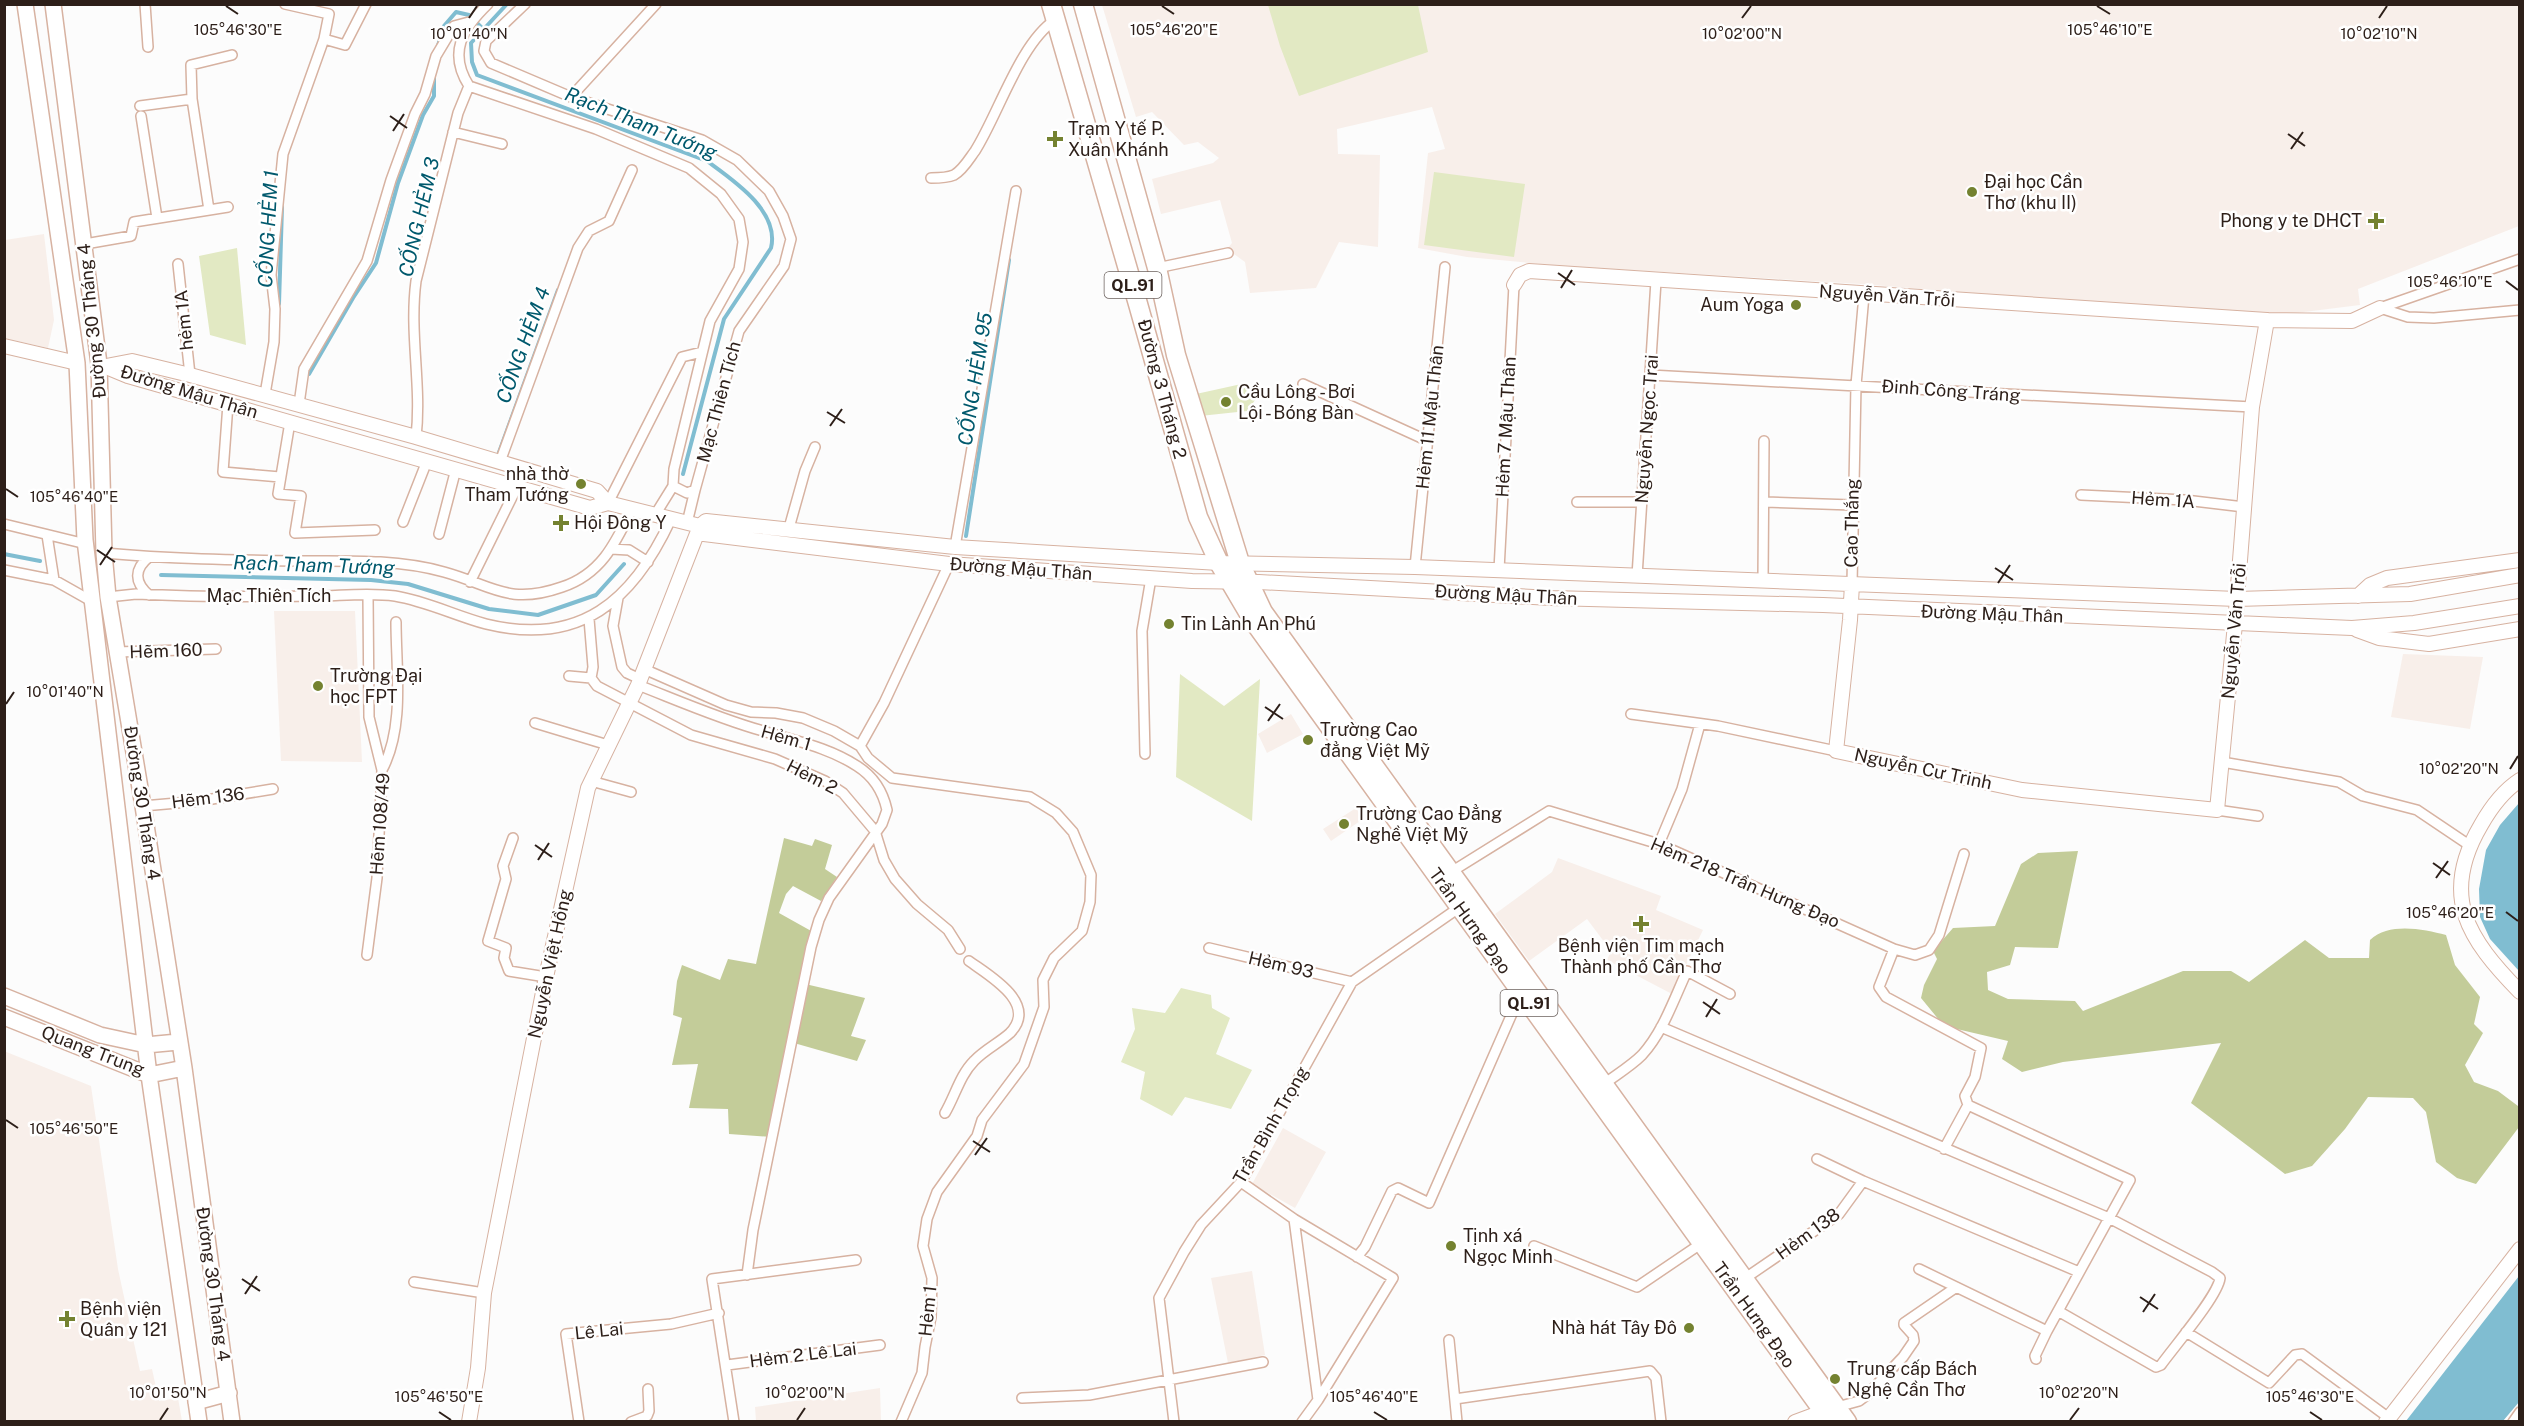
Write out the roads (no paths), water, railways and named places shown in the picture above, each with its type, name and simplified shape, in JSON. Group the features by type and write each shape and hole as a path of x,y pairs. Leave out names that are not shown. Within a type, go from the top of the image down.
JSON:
{"highway":[{"name":"Đường 3 Tháng 2","path":"1083,4 1157,268 1176,355 1239,563"},
{"name":"Đường 3 Tháng 2","path":"1053,12 1197,517 1219,563"},
{"name":"Trần Hưng Đạo","path":"1219,563 1239,582 1263,612 1451,872 1744,1279 1835,1415"},
{"name":"Trần Hưng Đạo","path":"1239,563 1239,582 1252,619 1702,1243 1835,1415"}],"main road":[{"name":"Đường 30 Tháng 4","path":"25,4 77,363 86,544 149,1075 199,1422"},
{"name":"Đường 30 Tháng 4","path":"53,4 102,365 104,553 108,597 184,1068 232,1422"},
{"name":"Nguyễn Văn Trỗi","path":"1514,285 1520,275 1529,271 2267,320 2352,321 2380,308"},
{"name":"Nguyễn Văn Trỗi","path":"2222,762 2252,407 2267,320"},
{"path":"4,346 77,363 102,365"},
{"name":"Đường Mậu Thân","path":"102,365 132,361 265,394 597,491 608,503"},
{"name":"Đường Mậu Thân","path":"102,365 128,375 590,508 608,503 671,519 698,523 789,528 954,547 1219,563 1499,570 2237,599 2410,594 2520,575"},
{"path":"219,382 222,402"},
{"name":"Đường Mậu Thân","path":"698,523 704,534 949,564 1151,578 1551,598 2352,628 2414,623 2520,606"},
{"name":"Nguyễn Việt Hồng","path":"469,1422 478,1368 484,1293 546,977 591,781 641,678 698,523"},
{"path":"949,564 954,547"},
{"path":"2358,596 2370,585 2387,578 2520,560"},
{"path":"1551,598 1553,572"},
{"name":"Cao Thắng","path":"1836,751 1852,584"},
{"path":"2352,628 2379,638 2429,644 2520,629"},
{"name":"Nguyễn Cư Trinh","path":"1836,751 2022,790 2217,810"},
{"path":"2217,810 2222,762"},
{"path":"2520,780 2512,785 2488,813 2469,845 2462,866 2460,891 2462,911 2479,945 2498,971 2520,992"},
{"name":"Quang Trung","path":"4,996 100,1035 146,1045 178,1042"},
{"name":"Quang Trung","path":"4,1017 149,1075 184,1068"},
{"path":"2388,1420 2520,1249"},
{"path":"196,1402 229,1393"},
{"path":"1795,1422 1835,1415"}],"street":[{"path":"145,4 148,47"},
{"path":"265,394 274,342 275,309 271,275 283,154 324,39 329,14 285,4"},
{"path":"324,39 345,45 366,4"},
{"path":"300,404 304,369 367,261 391,180 415,114 425,94 436,56 454,26 469,22 488,4"},
{"name":"Mạc Thiên Tích","path":"525,4 486,41 484,51 491,63 571,97 702,140 736,160 769,191 783,216 791,239 784,266 739,331 695,490 698,523"},
{"path":"571,97 656,4"},
{"path":"931,178 955,175 966,164 994,116 1018,66 1053,12"},
{"path":"416,437 418,375 413,336 416,281 458,113 469,86 462,75 458,56 469,22"},
{"path":"209,210 192,99 191,65 232,55"},
{"name":"Mạc Thiên Tích","path":"469,86 596,129 688,168 721,194 734,210 742,228 739,269 710,321 676,452 673,486 655,515"},
{"path":"140,105 192,99"},
{"path":"141,116 157,218"},
{"path":"453,132 502,144"},
{"path":"500,462 578,248 589,231 609,221 632,170"},
{"path":"954,547 1016,191"},
{"path":"85,244 131,236 134,222 228,207"},
{"path":"1157,268 1228,253"},
{"name":"Nguyễn Văn Trỗi","path":"2380,308 2520,260"},
{"name":"hẻm 1A","path":"178,264 190,375"},
{"name":"Hẻm 11 Mậu Thân","path":"1414,567 1445,267"},
{"name":"Nguyễn Ngọc Trai","path":"1638,576 1656,281"},
{"name":"Hẻm 7 Mậu Thân","path":"1499,570 1514,285"},
{"name":"Cao Thắng","path":"1852,584 1856,385 1864,295"},
{"path":"2380,308 2408,317 2434,318 2520,310"},
{"path":"608,503 682,357 702,352"},
{"name":"Đinh Công Tráng","path":"1650,375 2252,407"},
{"path":"1303,384 1428,441"},
{"path":"222,402 223,472 280,477"},
{"path":"290,422 278,494 301,496 295,533 375,530"},
{"path":"1763,581 1764,441"},
{"path":"789,528 805,471 815,447"},
{"path":"403,522 427,461"},
{"path":"439,534 456,470"},
{"path":"673,486 687,493 695,490"},
{"path":"470,582 517,487"},
{"name":"Hẻm 1A","path":"2081,495 2186,500 2244,507"},
{"path":"1576,502 1642,502"},
{"path":"1765,502 1852,505"},
{"name":"Mạc Thiên Tích","path":"104,553 149,557 402,564 445,572 498,593 514,595 540,593 581,579 594,570 611,549 632,509"},
{"name":"Mạc Thiên Tích","path":"108,597 149,595 395,596 505,628 527,630 559,626 589,619 618,598 648,562 661,542 671,519"},
{"path":"4,524 86,544"},
{"path":"47,535 54,580"},
{"path":"611,549 628,550 648,562"},
{"path":"149,557 138,569 136,578 142,590 149,595"},
{"path":"860,747 884,703 949,564"},
{"path":"4,570 54,580 93,602"},
{"path":"1145,754 1142,631 1151,578"},
{"path":"368,596 369,717 382,770"},
{"path":"618,598 613,626 621,666 627,673 641,678"},
{"path":"589,619 593,667 591,678 597,686 629,704"},
{"name":"Hẽm 108/49","path":"367,955 376,878 382,770 388,758 395,730 396,622"},
{"name":"Hẽm 160","path":"116,652 216,649"},
{"path":"569,676 591,678"},
{"name":"Hẻm 1","path":"641,678 735,708 803,718 834,731 860,747 868,758 892,778 1030,797 1056,813 1073,832 1091,875 1090,902 1082,931 1054,958 1043,980 1044,1006 1024,1064 982,1120 977,1137 937,1192 927,1219 923,1246 932,1278 931,1317 922,1373 901,1422"},
{"name":"Hẻm 1","path":"641,678 736,723 817,746 858,766 877,784 885,801 887,817 829,898 811,947 753,1230 747,1275"},
{"name":"Hẻm 2","path":"629,704 691,735 775,759 825,781 843,793 875,831 884,860 895,879 917,904 948,930 960,949"},
{"name":"Nguyễn Cư Trinh","path":"1631,714 1700,724 1836,751"},
{"path":"535,723 608,745"},
{"path":"1659,844 1682,789 1700,724"},
{"path":"2222,762 2338,782 2363,796 2417,810 2469,845"},
{"path":"591,781 631,792"},
{"name":"Hẽm 136","path":"143,806 200,801 273,789"},
{"name":"Nguyễn Cư Trinh","path":"2217,810 2258,816"},
{"name":"Hẻm 218 Trần Hưng Đạo","path":"1451,872 1549,811 1659,844 1894,949 1915,955 1929,950 1939,935 1964,854"},
{"path":"513,838 503,866 506,879 488,941 506,948 504,958 509,971 546,977"},
{"name":"Trần Bình Trọng","path":"1174,1422 1159,1298 1201,1225 1241,1182 1352,982 1460,907"},
{"name":"Hẻm 93","path":"1209,948 1352,982"},
{"path":"1894,949 1881,980 1879,987 1881,992 1886,997 1981,1048 1976,1077 1965,1096 1968,1105 2130,1180 2047,1331 2035,1356 2036,1359"},
{"path":"945,1113 973,1061 1008,1034 1017,1021 1017,1002 1012,993 969,961"},
{"path":"1604,1084 1641,1055 1661,1027 1687,970 1730,994"},
{"path":"1357,1257 1365,1247 1392,1191 1398,1188 1429,1203 1521,993"},
{"path":"1661,1027 2109,1218 2220,1278 2217,1288 2186,1332 2161,1365 2156,1367 2058,1311"},
{"path":"1944,1149 1968,1105"},
{"path":"1817,1159 1863,1181 2079,1272"},
{"name":"Hẻm 138","path":"1744,1279 1797,1245 1839,1214 1863,1181"},
{"path":"1241,1182 1294,1219 1393,1278 1302,1422"},
{"path":"1294,1219 1318,1400"},
{"path":"1534,1246 1637,1287 1702,1243"},
{"path":"734,1422 712,1279 856,1260"},
{"path":"1919,1269 2047,1331"},
{"path":"414,1282 484,1293"},
{"path":"1835,1415 1859,1401 1878,1384 1914,1341 1913,1335 1904,1323 1955,1288"},
{"name":"Lê Lai","path":"579,1422 566,1334 671,1324 719,1313"},
{"path":"2186,1332 2269,1383 2295,1355 2302,1354 2388,1420"},
{"path":"1449,1340 1457,1422"},
{"name":"Hẻm 2 Lê Lai","path":"727,1365 880,1345"},
{"path":"1022,1398 1089,1395 1263,1362"},
{"path":"1455,1399 1650,1371 1656,1378 1661,1422"},
{"path":"631,1422 642,1420 647,1416 649,1411 648,1389"},
{"path":"2513,1422 2520,1412"}],"water":[{"path":"2519,803 2519,971 2490,939 2480,917 2479,889 2486,850 2500,825"},
{"path":"2519,1276 2519,1402 2503,1421 2406,1421"}],"waterway":[{"name":"Rạch Tham Tướng","path":"507,4 471,43 472,62 477,75 707,161 741,187 762,209 768,221 772,234 771,248 724,319 683,474"},
{"path":"436,52 444,26 456,12 469,15 482,28"},
{"path":"309,374 376,263 398,183 423,115 434,96 434,74"},
{"name":"CỐNG HẺM 1","path":"279,304 282,207"},
{"name":"CỐNG HẺM 95","path":"966,536 1009,260"},
{"name":"CỐNG HẺM 4","path":"497,458 558,290"},
{"name":"Rạch Tham Tướng","path":"4,554 40,561"},
{"name":"Rạch Tham Tướng","path":"161,575 371,580 408,584 489,609 538,615 596,595 624,564"}],"place":[{"name":"Trạm Y tế P. Xuân Khánh","path":"1055,139"},
{"name":"Đại học Cần Thơ (khu II)","path":"1972,192"},
{"name":"Phong y te DHCT","path":"2376,221"},
{"name":"Aum Yoga","path":"1796,305"},
{"name":"Cầu Lông - Bơi Lội - Bóng Bàn","path":"1226,402"},
{"name":"nhà thờ Tham Tướng","path":"581,484"},
{"name":"Hội Đông Y","path":"561,523"},
{"name":"Tin Lành An Phú","path":"1169,624"},
{"name":"Trường Đại học FPT","path":"318,686"},
{"name":"Trường Cao đẳng Việt Mỹ","path":"1308,740"},
{"name":"Trường Cao Đẳng Nghề Việt Mỹ","path":"1344,824"},
{"name":"Bệnh viện Tim mạch Thành phố Cần Thơ","path":"1641,924"},
{"name":"Tịnh xá Ngọc Minh","path":"1451,1246"},
{"name":"Bệnh viện Quân y 121","path":"67,1319"},
{"name":"Nhà hát Tây Đô","path":"1689,1328"},
{"name":"Trung cấp Bách Nghệ Cần Thơ","path":"1835,1379"}],"water label":[{"name":"CỐNG HẺM 3","path":"419,217"}]}
